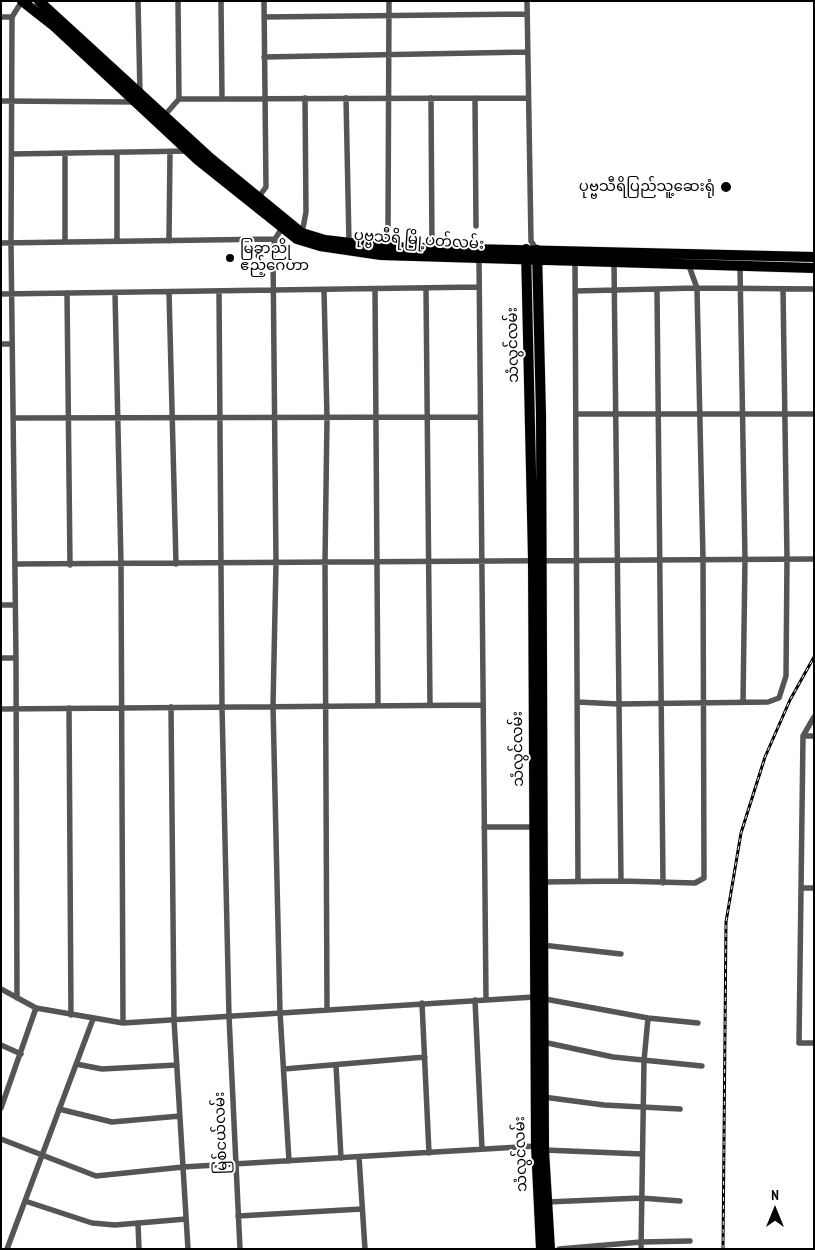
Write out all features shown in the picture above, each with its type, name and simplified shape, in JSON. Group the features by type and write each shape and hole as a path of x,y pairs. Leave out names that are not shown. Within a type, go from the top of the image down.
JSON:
{"main road":[{"name":"ပုဗ္ဗသီရိ မြို့ပတ်လမ်း","path":"22,1 138,98 164,116 201,156 297,239 320,246 479,259 814,268"},
{"name":"ပုဗ္ဗသီရိ မြို့ပတ်လမ်း","path":"39,1 189,151 201,156 302,233 325,240 349,243 382,251 432,248 531,247 814,256"},
{"name":"သံလွင်လမ်း","path":"531,247 526,260 538,559 538,998 541,1249"},
{"name":"သံလွင်လမ်း","path":"531,247 536,261 541,415 534,827 542,945 538,998 543,1042 543,1097 540,1148 547,1202 550,1249"}],"street":[{"path":"17,998 16,658 11,344 12,17 22,1"},
{"path":"1,101 138,98 138,1"},
{"path":"164,116 179,99 178,1"},
{"path":"222,1 222,98"},
{"path":"258,198 266,187 264,1"},
{"path":"382,251 388,228 389,1"},
{"path":"527,1 531,247"},
{"path":"264,17 527,14"},
{"path":"1,17 12,17"},
{"path":"264,57 527,52"},
{"path":"302,233 306,212 305,98"},
{"path":"346,98 349,243"},
{"path":"431,98 432,248"},
{"path":"475,98 476,226"},
{"path":"179,99 528,98"},
{"path":"12,154 189,151"},
{"path":"169,241 170,152"},
{"path":"65,153 65,242"},
{"path":"116,153 117,242"},
{"path":"282,228 275,239 272,290 276,563 273,706 280,1012 289,1161"},
{"path":"1,243 275,239"},
{"path":"479,259 486,999"},
{"path":"574,262 578,881"},
{"path":"614,263 621,881"},
{"path":"538,882 621,881 695,883 704,878 703,559 697,288 689,266"},
{"path":"740,267 744,414 745,559 743,702"},
{"path":"1,294 479,287"},
{"path":"426,288 430,705"},
{"path":"575,291 697,288 814,289"},
{"path":"577,702 618,704 704,703 775,701 779,698 784,685 787,559 783,288"},
{"path":"375,289 378,706"},
{"path":"324,290 328,418 325,562 327,1009"},
{"path":"657,290 662,883"},
{"name":"မြစ်ငယ်လမ်း","path":"219,291 222,707 229,1016 240,1249"},
{"path":"169,292 176,564"},
{"path":"66,293 70,565"},
{"path":"115,293 122,564 120,708 123,1023"},
{"path":"1,344 11,344"},
{"path":"576,414 616,416 814,414"},
{"path":"13,418 480,417"},
{"path":"15,564 176,564 538,559 814,559"},
{"path":"1,605 15,605"},
{"path":"1,658 16,658"},
{"path":"1,709 483,704"},
{"path":"171,707 174,1020 188,1249"},
{"path":"69,708 71,1015"},
{"path":"814,717 803,736 799,1043 814,1043"},
{"path":"803,736 814,736"},
{"path":"484,828 534,827"},
{"path":"802,888 814,888"},
{"path":"542,945 621,954"},
{"path":"1,989 36,1008 123,1023 486,999 538,998 648,1018 698,1022"},
{"path":"475,1000 482,1150"},
{"path":"422,1003 429,1153"},
{"path":"1,1108 36,1008"},
{"path":"641,1245 644,1061 648,1018"},
{"path":"7,1249 93,1019"},
{"path":"543,1042 569,1049 644,1061 702,1066"},
{"path":"1,1045 21,1054"},
{"path":"284,1069 425,1057"},
{"path":"76,1064 102,1069 177,1065"},
{"path":"336,1064 341,1158"},
{"path":"543,1097 604,1105 644,1105 680,1109"},
{"path":"59,1109 112,1122 180,1116"},
{"path":"1,1139 96,1176 183,1167 482,1150 540,1148 642,1154"},
{"path":"359,1157 365,1249"},
{"path":"547,1202 641,1198 680,1201"},
{"path":"25,1201 92,1223 138,1223 186,1219"},
{"path":"238,1216 362,1209"},
{"path":"138,1223 139,1249"},
{"path":"559,1249 690,1241"}],"railway":[{"path":"723,1249 726,922 741,833 765,757 790,700 814,657"}],"place":[{"name":"ပုဗ္ဗသီရိပြည်သူ့ဆေးရုံ","path":"726,187"},
{"name":"မြခွာညို ဧည့်ဂေဟာ","path":"230,258"}]}
